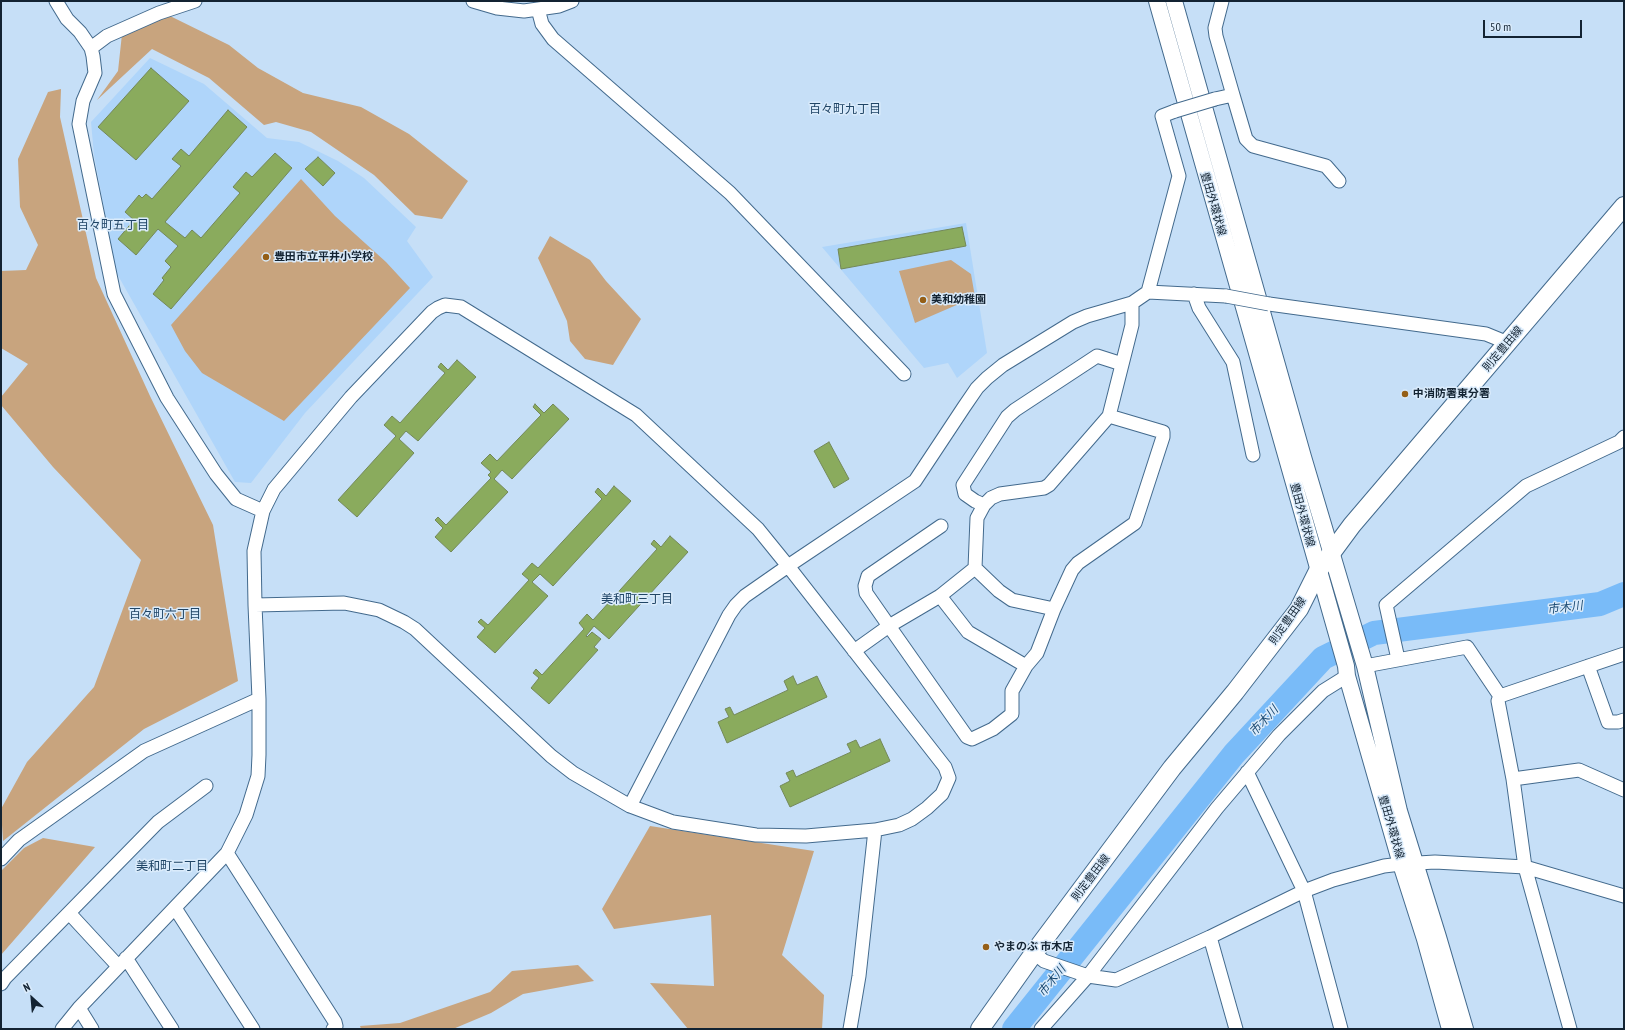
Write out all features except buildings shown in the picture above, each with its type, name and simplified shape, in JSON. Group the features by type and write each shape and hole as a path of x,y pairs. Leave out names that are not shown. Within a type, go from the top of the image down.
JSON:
{"main road":[{"name":"則定豊田線","path":"980,1029 1039,957 1172,768 1235,692 1299,609 1318,571 1352,526 1624,206"}],"street":[{"path":"56,1 67,19 80,32 94,56 95,73 83,100 79,124 114,294 167,398 216,474 236,498 263,511"},
{"path":"90,48 107,36 159,13 195,1"},
{"path":"472,1 497,8 524,11 559,6 572,1"},
{"name":"豊田外環状線","path":"1157,1 1346,671 1465,1029"},
{"name":"豊田外環状線","path":"1174,1 1303,456 1363,660 1399,811 1425,938 1450,1029"},
{"path":"1222,1 1215,28 1216,36 1246,139 1253,146 1326,166 1338,181"},
{"path":"538,9 542,24 553,39 730,193 904,374"},
{"path":"1148,292 1179,176 1162,116 1215,99 1233,95"},
{"path":"630,806 729,615 745,596 915,481 977,388 1003,365 1080,319 1132,303 1148,292 1194,294 1226,296 1269,304 1486,334 1508,343"},
{"path":"1194,294 1199,308 1233,362 1253,455"},
{"path":"1054,609 1012,600 999,591 975,568 977,518 984,505 992,498 1000,494 1044,488 1049,485 1109,416 1132,326 1132,303"},
{"path":"62,1029 79,1008 122,962 227,853 246,815 258,776 259,698 255,606 254,551 263,511 274,489 351,397 432,312 445,305 461,307 636,415 758,529 945,767 949,778 942,794 912,819 899,825 875,830 806,836 756,835 673,822 630,806 588,783 551,756 415,630 404,622 379,610 344,603 255,606"},
{"path":"984,505 965,494 963,485 1007,417 1015,410 1097,356 1122,364"},
{"path":"941,526 868,576 865,586 866,593 967,737 972,739 993,729 1012,714 1012,691 1026,666 1037,653 1054,609 1075,566 1135,523 1163,432 1109,416"},
{"path":"1398,659 1387,616 1386,605 1526,486 1619,442 1624,437"},
{"path":"854,651 889,626 940,596 975,568"},
{"path":"940,596 968,632 1026,666"},
{"path":"1363,660 1398,659 1467,647 1500,696"},
{"path":"1500,696 1624,654"},
{"path":"1588,666 1608,722 1618,722 1624,720"},
{"path":"1041,1029 1088,976 1217,808 1247,772 1279,735 1323,691 1346,671"},
{"path":"1500,696 1498,701 1513,779 1525,867 1570,1029"},
{"path":"1,859 19,840 144,751 259,698"},
{"path":"1513,779 1579,770 1624,790"},
{"path":"1247,772 1304,891 1340,1029"},
{"path":"1,984 5,978 70,914 158,822 206,786"},
{"path":"850,1029 859,976 875,830"},
{"path":"227,853 335,1022 336,1026 334,1029"},
{"path":"1039,957 1088,976 1116,980 1210,937 1304,891 1333,880 1384,866 1435,862 1525,867 1624,896"},
{"path":"175,908 253,1029"},
{"path":"70,914 122,962 172,1029"},
{"path":"1210,937 1236,1029"},
{"path":"79,1008 92,1029"}],"shaded area":[{"path":"168,15 229,45 258,68 303,93 361,107 409,134 468,181 442,219 415,215 374,175 311,132 276,122 264,125 209,78 152,49 97,100 118,71 122,34"},
{"name":"豊田市立平井小学校","path":"150,58 204,84 267,138 299,142 338,161 364,178 416,227 407,241 433,277 305,413 251,483 235,482 116,272 94,155 91,122"},
{"path":"61,89 60,117 96,278 150,396 213,525 238,681 144,729 3,841 1,809 27,762 94,687 141,560 53,467 1,405 1,397 28,364 1,348 1,271 26,270 38,245 20,207 18,159 48,92"},
{"path":"301,179 335,216 386,262 410,288 284,421 202,373 185,351 171,325"},
{"name":"美和幼稚園","path":"966,223 987,353 957,378 948,363 924,368 822,247"},
{"path":"550,236 590,260 606,281 641,319 613,365 585,359 570,341 567,321 538,258"},
{"path":"951,260 971,274 975,297 915,323 899,271"},
{"path":"650,826 814,851 782,955 824,995 822,1029 688,1029 650,983 714,986 711,915 614,929 602,909"},
{"path":"43,838 95,847 1,955 1,871 24,848"},
{"path":"578,965 594,981 523,994 491,1013 453,1029 361,1029 360,1026 400,1023 490,992 512,971"}],"waterway":[{"name":"市木川","path":"1014,1029 1234,754 1323,658 1374,633 1600,604 1624,594"}],"place":[{"name":"豊田市立平井小学校","path":"266,257"},
{"name":"美和幼稚園","path":"923,300"},
{"name":"中消防署東分署","path":"1405,394"},
{"name":"やまのぶ 市木店","path":"986,947"}],"district":[{"name":"百々町九丁目","path":"845,110"},
{"name":"百々町五丁目","path":"113,226"},
{"name":"美和町三丁目","path":"637,600"},
{"name":"百々町六丁目","path":"165,615"},
{"name":"美和町二丁目","path":"172,867"}]}
